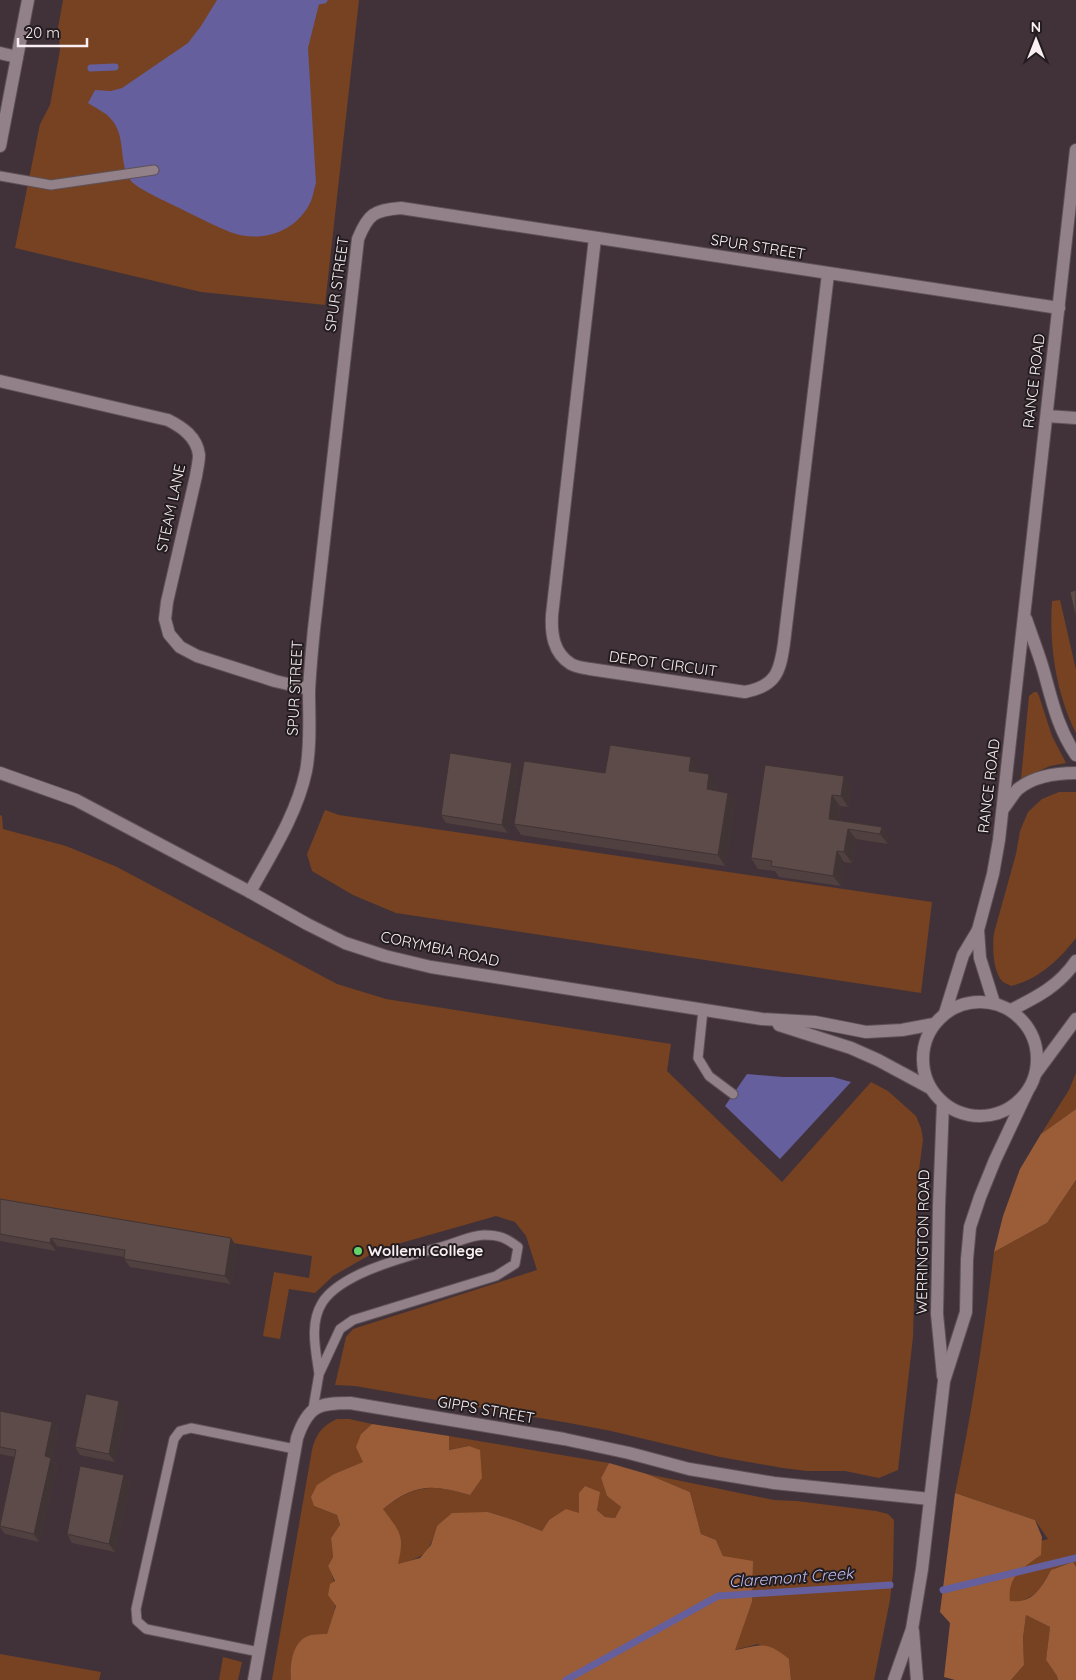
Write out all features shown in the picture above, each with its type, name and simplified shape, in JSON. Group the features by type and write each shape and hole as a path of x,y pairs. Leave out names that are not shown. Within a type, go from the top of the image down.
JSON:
{"street":[{"path":"0,146 28,0"},
{"path":"0,53 17,57"},
{"name":"RANCE ROAD","path":"945,1013 963,955 978,930 993,874 1003,808 1076,150"},
{"name":"SPUR STREET","path":"250,892 287,825 298,798 306,770 310,732 309,689 314,630 358,239 364,224 372,214 383,209 401,208 1059,308"},
{"name":"DEPOT CIRCUIT","path":"594,238 551,633 557,651 571,664 590,669 745,692 760,689 773,679 781,663 784,643 828,274"},
{"name":"STEAM LANE","path":"0,381 168,420 180,426 194,439 199,455 167,602 165,619 169,634 180,647 197,656 276,681 309,689"},
{"path":"1047,416 1076,418"},
{"name":"RANCE ROAD","path":"1024,615 1044,673 1056,716 1068,744 1076,755"},
{"name":"CORYMBIA ROAD","path":"0,773 76,800 307,924 345,943 384,956 431,967 703,1010 762,1019 815,1022 866,1032 902,1030 934,1024"},
{"path":"1003,808 1018,789 1037,779 1060,773 1076,773"},
{"name":"RANCE ROAD","path":"978,930 980,958 994,1003"},
{"path":"1011,1010 1040,995 1067,974 1076,961"},
{"path":"1035,1075 1038,1056 1034,1038 1024,1022 1011,1010 994,1003 976,1001 958,1005 945,1013 934,1024 926,1037 923,1052 923,1070 930,1088 943,1103 959,1112 978,1116 997,1114 1014,1105 1027,1092 1035,1075 1076,1019"},
{"name":"CORYMBIA ROAD","path":"762,1019 851,1048 930,1088"},
{"name":"WERRINGTON ROAD","path":"894,1680 912,1628 922,1569 944,1381 966,1312 970,1227 995,1160 1027,1092"},
{"name":"WERRINGTON ROAD","path":"943,1103 938,1206 937,1314 944,1381"},
{"name":"GIPPS STREET","path":"313,1409 331,1403 350,1403 564,1439 629,1452 689,1469 764,1482 930,1500"},
{"path":"254,1680 295,1449 303,1421 313,1409"},
{"name":"WERRINGTON ROAD","path":"912,1628 917,1680"}],"lane":[{"path":"0,176 51,185 154,170"},
{"path":"703,1010 698,1058 709,1076 733,1094"},
{"path":"313,1409 319,1374 340,1330 353,1320 496,1276 515,1264 518,1247 505,1237 482,1235 381,1265 339,1286 322,1302 316,1317 314,1337 319,1374"},
{"path":"259,1652 146,1629 137,1621 136,1609 174,1439 180,1431 191,1428 295,1449"}],"shaded area":[{"path":"63,0 359,0 325,305 201,292 15,248 40,124 50,105 60,50 58,28"},
{"path":"217,0 320,0 308,48 316,183 311,201 297,221 277,233 266,236 254,237 230,232 136,186 127,175 119,133 115,125 110,118 88,103 95,90 111,91 122,88 188,43"},
{"path":"1060,600 1076,670 1076,733 1063,702 1055,669 1051,618 1052,601"},
{"path":"1037,692 1039,696 1052,736 1066,763 1050,766 1021,779 1029,696"},
{"path":"1059,792 1076,792 1076,938 1048,968 1031,979 1011,986 1003,982 995,966 993,952 994,933 1016,854 1020,831 1028,812 1042,799"},
{"path":"325,810 339,815 932,902 921,993 396,913 353,895 312,871 307,854"},
{"name":"Wollemi College","path":"0,815 2,816 3,829 66,846 117,867 337,984 386,999 671,1044 667,1071 782,1182 871,1082 888,1091 916,1116 923,1139 917,1186 913,1337 898,1470 879,1478 845,1471 807,1471 783,1468 720,1457 569,1423 355,1386 335,1385 346,1337 353,1329 537,1270 526,1236 515,1222 496,1216 380,1249 333,1276 315,1293 289,1289 280,1339 263,1336 274,1272 309,1278 312,1256 0,1205"},
{"path":"1076,1073 1076,1109 1041,1134 1069,1090"},
{"path":"747,1074 783,1077 833,1077 851,1082 780,1159 725,1106"},
{"path":"1076,1109 1076,1180 1047,1223 994,1252 1003,1216 1020,1169 1041,1134"},
{"path":"1076,1180 1076,1567 1073,1562 1051,1570 1038,1592 1021,1602 940,1612 958,1563 1048,1539 1035,1520 955,1493 977,1373 994,1252 1047,1223"},
{"path":"337,1419 349,1419 372,1424 361,1434 364,1462 334,1474 314,1506 337,1515 340,1526 331,1538 333,1557 328,1566 335,1585 335,1608 327,1634 312,1635 291,1671 291,1680 272,1680 312,1450 315,1439 320,1431"},
{"path":"372,1424 449,1436 449,1450 469,1446 480,1450 482,1478 470,1495 445,1489 424,1488 405,1494 383,1509 400,1534 401,1546 398,1564 420,1558 431,1545 437,1526 452,1513 488,1512 542,1531 549,1520 566,1509 579,1513 579,1493 585,1486 600,1492 597,1510 605,1517 615,1518 621,1507 607,1496 601,1478 609,1463 647,1474 690,1492 701,1534 716,1540 723,1556 753,1561 752,1602 735,1650 757,1646 769,1646 775,1649 789,1659 791,1680 291,1680 292,1660 296,1647 305,1638 313,1635 327,1634 336,1606 328,1595 330,1584 335,1581 328,1566 333,1557 331,1538 340,1525 337,1515 314,1506 311,1497 317,1485 334,1474 363,1462 356,1447 361,1434"},
{"path":"449,1436 609,1463 601,1478 607,1496 621,1507 615,1518 605,1517 579,1493 579,1513 549,1520 542,1531 488,1512 437,1526 431,1543 424,1553 397,1565 383,1509 405,1495 424,1489 445,1489 470,1495 469,1446 448,1450"},
{"path":"647,1474 774,1500 797,1501 888,1514 894,1520 893,1573 890,1600 874,1680 791,1680 789,1659 758,1644 734,1650 752,1602 723,1556 716,1540 701,1534 690,1492"},
{"path":"955,1493 1035,1520 1042,1537 1041,1555 1022,1569 1014,1579 1011,1585 1010,1601 1025,1600 1030,1597 1040,1589 1051,1570 1073,1562 1076,1567 1076,1680 1058,1680 1046,1660 1050,1627 1026,1615 1023,1638 1024,1665 1011,1680 955,1680 944,1677 950,1623 940,1612"},
{"path":"1026,1615 1050,1627 1046,1660 1058,1680 1011,1680 1024,1665 1023,1638"},
{"path":"0,1654 101,1672 99,1680 0,1680"},
{"path":"223,1657 242,1662 238,1680 219,1680"}],"building":[{"path":"1076,590 1076,619 1070,592"},
{"path":"610,745 691,757 689,771 709,774 707,789 728,793 718,855 514,824 524,761 605,773"},
{"path":"450,753 512,763 502,825 441,815"},
{"path":"765,765 844,776 841,796 832,795 829,819 882,827 880,834 848,829 844,852 837,851 833,876 771,866 772,861 751,858"},
{"path":"0,1199 231,1238 225,1276 124,1259 125,1250 51,1238 50,1243 0,1234"},
{"path":"86,1394 119,1401 109,1454 75,1447"},
{"path":"0,1411 52,1422 45,1456 51,1458 34,1534 0,1526 16,1450 0,1447"},
{"path":"80,1466 124,1475 109,1544 67,1534"}],"waterway":[{"path":"312,2 324,0"},
{"path":"91,68 115,67"},
{"name":"Claremont Creek","path":"943,1590 1076,1558"},
{"name":"Claremont Creek","path":"566,1680 718,1596 890,1585"}],"place":[{"name":"Wollemi College","path":"358,1251"}]}
